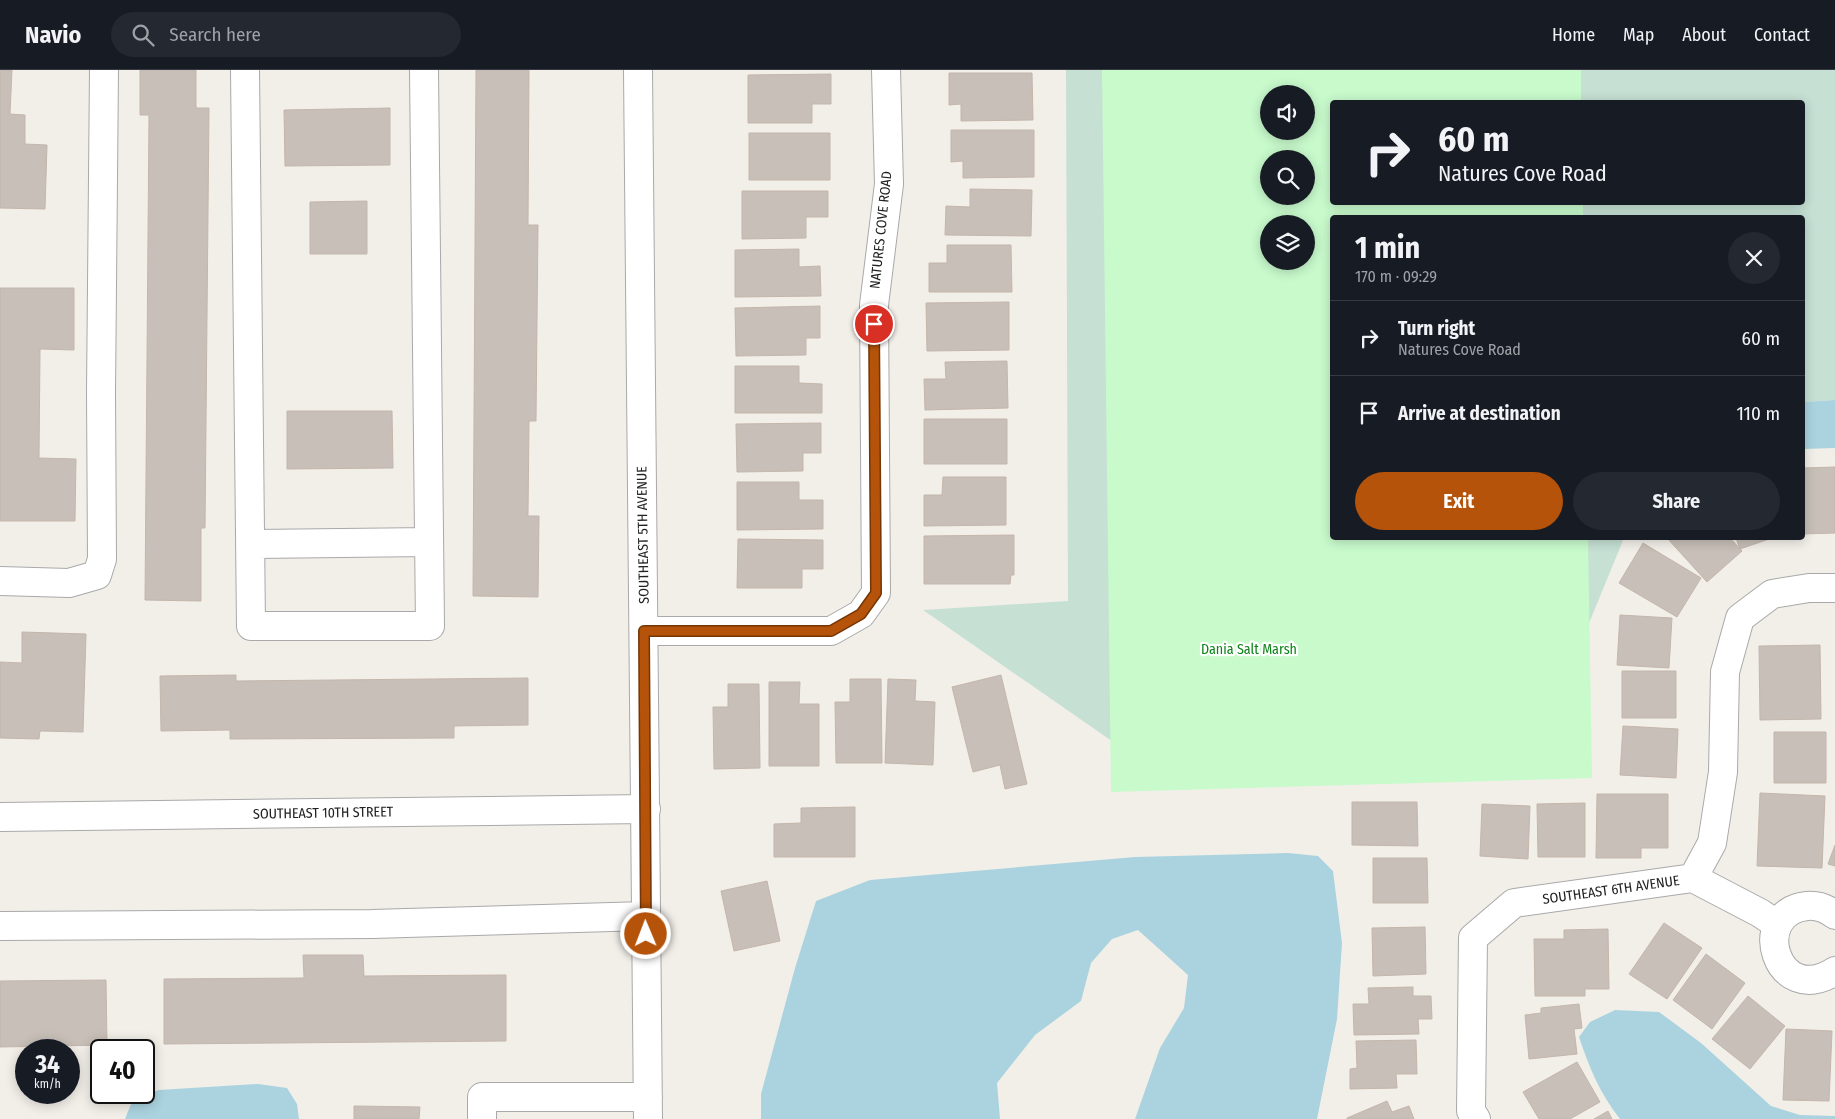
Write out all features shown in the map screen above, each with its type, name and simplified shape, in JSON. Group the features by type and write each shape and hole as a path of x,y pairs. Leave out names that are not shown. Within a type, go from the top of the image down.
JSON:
{"street":[{"path":"0,581 69,582 97,575 102,559 101,394 104,70"},
{"path":"245,70 251,626 430,626 424,70"},
{"name":"SOUTHEAST 5TH AVENUE","path":"638,70 648,1108"},
{"name":"NATURES COVE ROAD","path":"644,631 831,631 861,614 876,593 874,305 888,184 886,70"},
{"path":"250,544 429,542"},
{"name":"SOUTHEAST 6TH AVENUE","path":"1476,1119 1471,1112 1473,938 1514,903 1693,878 1712,843 1723,772 1725,672 1740,618 1772,594 1809,588 1835,588"},
{"name":"SOUTHEAST 10TH STREET","path":"0,816 646,809"},
{"path":"1693,878 1778,924"},
{"path":"1835,915 1829,910 1816,906 1801,907 1788,913 1778,924 1773,938 1775,953 1782,966 1793,976 1807,980 1821,979 1835,971"},
{"path":"0,926 372,924 646,916"},
{"path":"482,1119 482,1097 648,1108"}],"green space":[{"name":"Dania Salt Marsh","path":"1066,70 1835,70 1835,400 1805,402 1805,215 1330,215 1330,540 1623,540 1587,628 1181,789 923,610 1068,601"},
{"name":"Dania Salt Marsh","path":"1102,70 1581,70 1581,100 1330,100 1330,205 1583,205 1583,215 1330,215 1330,540 1588,540 1592,778 1111,792"}],"water":[{"path":"1835,400 1835,448 1805,449 1805,402"},
{"path":"1288,853 1318,856 1333,871 1342,943 1337,1019 1317,1119 1135,1119 1160,1048 1184,1008 1188,975 1138,930 1112,939 1091,963 1081,1001 1035,1035 997,1083 1000,1119 761,1119 761,1094 795,968 816,901 870,880 1135,857"},
{"path":"1615,1010 1659,1012 1701,1043 1771,1106 1800,1115 1835,1116 1835,1119 1620,1119 1596,1080 1579,1037 1590,1022"},
{"path":"258,1084 287,1088 297,1104 299,1119 125,1119 131,1104 155,1104 155,1091"}],"building":[{"path":"0,70 12,70 10,114 25,115 25,144 47,145 45,209 0,208"},
{"path":"140,70 196,70 196,108 209,108 205,528 201,528 201,601 145,600 149,115 140,115"},
{"path":"476,70 529,70 528,225 538,225 536,421 529,421 528,516 539,516 538,597 473,596"},
{"path":"949,73 1032,73 1033,120 961,121 961,104 949,105"},
{"path":"831,74 831,104 812,104 812,123 748,123 748,75"},
{"path":"390,108 390,165 285,166 284,110"},
{"path":"951,130 1034,130 1034,177 963,178 963,161 951,162"},
{"path":"749,133 830,133 830,180 749,180"},
{"path":"970,189 1032,190 1031,236 945,235 946,206 970,207"},
{"path":"742,191 828,191 828,217 806,217 806,238 742,239"},
{"path":"367,201 367,254 310,254 310,202"},
{"path":"947,245 1011,245 1012,292 929,292 929,263 947,263"},
{"path":"799,249 799,267 820,266 821,296 735,297 735,250"},
{"path":"0,288 74,288 74,350 40,349 39,458 76,459 75,521 0,521"},
{"path":"1009,302 1009,350 927,351 926,303"},
{"path":"820,306 820,338 806,338 806,355 736,356 735,308"},
{"path":"1007,361 1008,408 925,410 924,379 946,379 945,362"},
{"path":"735,366 799,366 799,383 822,384 822,413 735,413"},
{"path":"287,411 392,411 393,468 287,469"},
{"path":"924,419 1007,419 1007,464 924,464"},
{"path":"821,423 821,453 803,453 803,471 737,472 736,424"},
{"path":"1835,467 1835,533 1805,534 1805,468"},
{"path":"943,477 1006,477 1006,525 924,526 924,495 942,495"},
{"path":"737,482 799,482 799,500 823,500 823,529 737,530"},
{"path":"1014,535 1014,575 1011,575 1010,584 924,584 924,536"},
{"path":"738,539 823,540 823,569 802,569 802,588 737,588"},
{"path":"1669,540 1732,540 1742,551 1707,582"},
{"path":"1737,540 1766,540 1740,549"},
{"path":"1643,543 1701,578 1677,617 1619,583"},
{"path":"1620,615 1672,618 1669,668 1617,665"},
{"path":"22,632 86,634 83,732 40,731 39,739 0,738 0,662 22,663"},
{"path":"1820,645 1821,719 1760,720 1759,646"},
{"path":"1622,671 1676,671 1676,718 1622,718"},
{"path":"236,675 236,681 528,678 528,725 454,726 454,738 230,739 230,730 161,731 160,676"},
{"path":"1001,675 1027,784 1005,789 1000,765 973,772 952,687"},
{"path":"850,679 881,679 882,763 836,763 835,702 850,702"},
{"path":"888,679 916,680 915,701 935,702 933,765 885,763"},
{"path":"769,682 800,682 799,704 819,704 819,766 769,766"},
{"path":"728,684 759,684 760,768 714,769 713,707 728,707"},
{"path":"1623,726 1678,729 1676,778 1620,775"},
{"path":"1774,732 1826,732 1826,783 1774,783"},
{"path":"1760,793 1825,796 1822,868 1757,866"},
{"path":"1597,794 1668,794 1668,848 1641,848 1641,858 1596,858"},
{"path":"1352,802 1417,802 1418,846 1352,845"},
{"path":"1585,803 1585,857 1538,857 1537,804"},
{"path":"1482,804 1530,806 1528,859 1480,856"},
{"path":"855,807 855,857 774,857 774,824 801,823 801,808"},
{"path":"1835,845 1835,866 1828,864"},
{"path":"1373,858 1427,858 1428,903 1373,903"},
{"path":"767,881 780,941 734,951 721,891"},
{"path":"1664,923 1702,948 1667,999 1629,974"},
{"path":"1425,927 1426,974 1373,976 1372,928"},
{"path":"1608,929 1609,989 1585,989 1585,996 1535,996 1534,939 1564,939 1564,930"},
{"path":"1706,954 1745,983 1712,1029 1673,1000"},
{"path":"303,955 363,955 364,976 506,975 506,1041 164,1044 164,979 304,978"},
{"path":"106,980 107,1039 90,1039 90,1045 80,1046 80,1039 15,1039 15,1047 0,1047 0,981"},
{"path":"1413,987 1413,996 1431,996 1432,1019 1418,1019 1419,1034 1354,1035 1353,1004 1369,1004 1368,988"},
{"path":"1748,996 1785,1026 1750,1069 1712,1039"},
{"path":"1579,1004 1582,1028 1574,1029 1577,1054 1529,1059 1525,1015 1541,1013 1541,1008"},
{"path":"1786,1029 1832,1031 1829,1101 1783,1100"},
{"path":"1416,1040 1417,1074 1396,1074 1397,1088 1350,1089 1350,1069 1357,1068 1356,1041"},
{"path":"1577,1062 1600,1102 1570,1119 1539,1119 1523,1092"},
{"path":"1387,1101 1392,1112 1409,1106 1414,1119 1347,1119 1347,1118"},
{"path":"354,1106 420,1107 419,1119 354,1119"},
{"path":"1608,1111 1612,1119 1594,1119"}],"route":[{"path":"646,934 644,631 831,631 861,614 876,593 874,324"}]}
